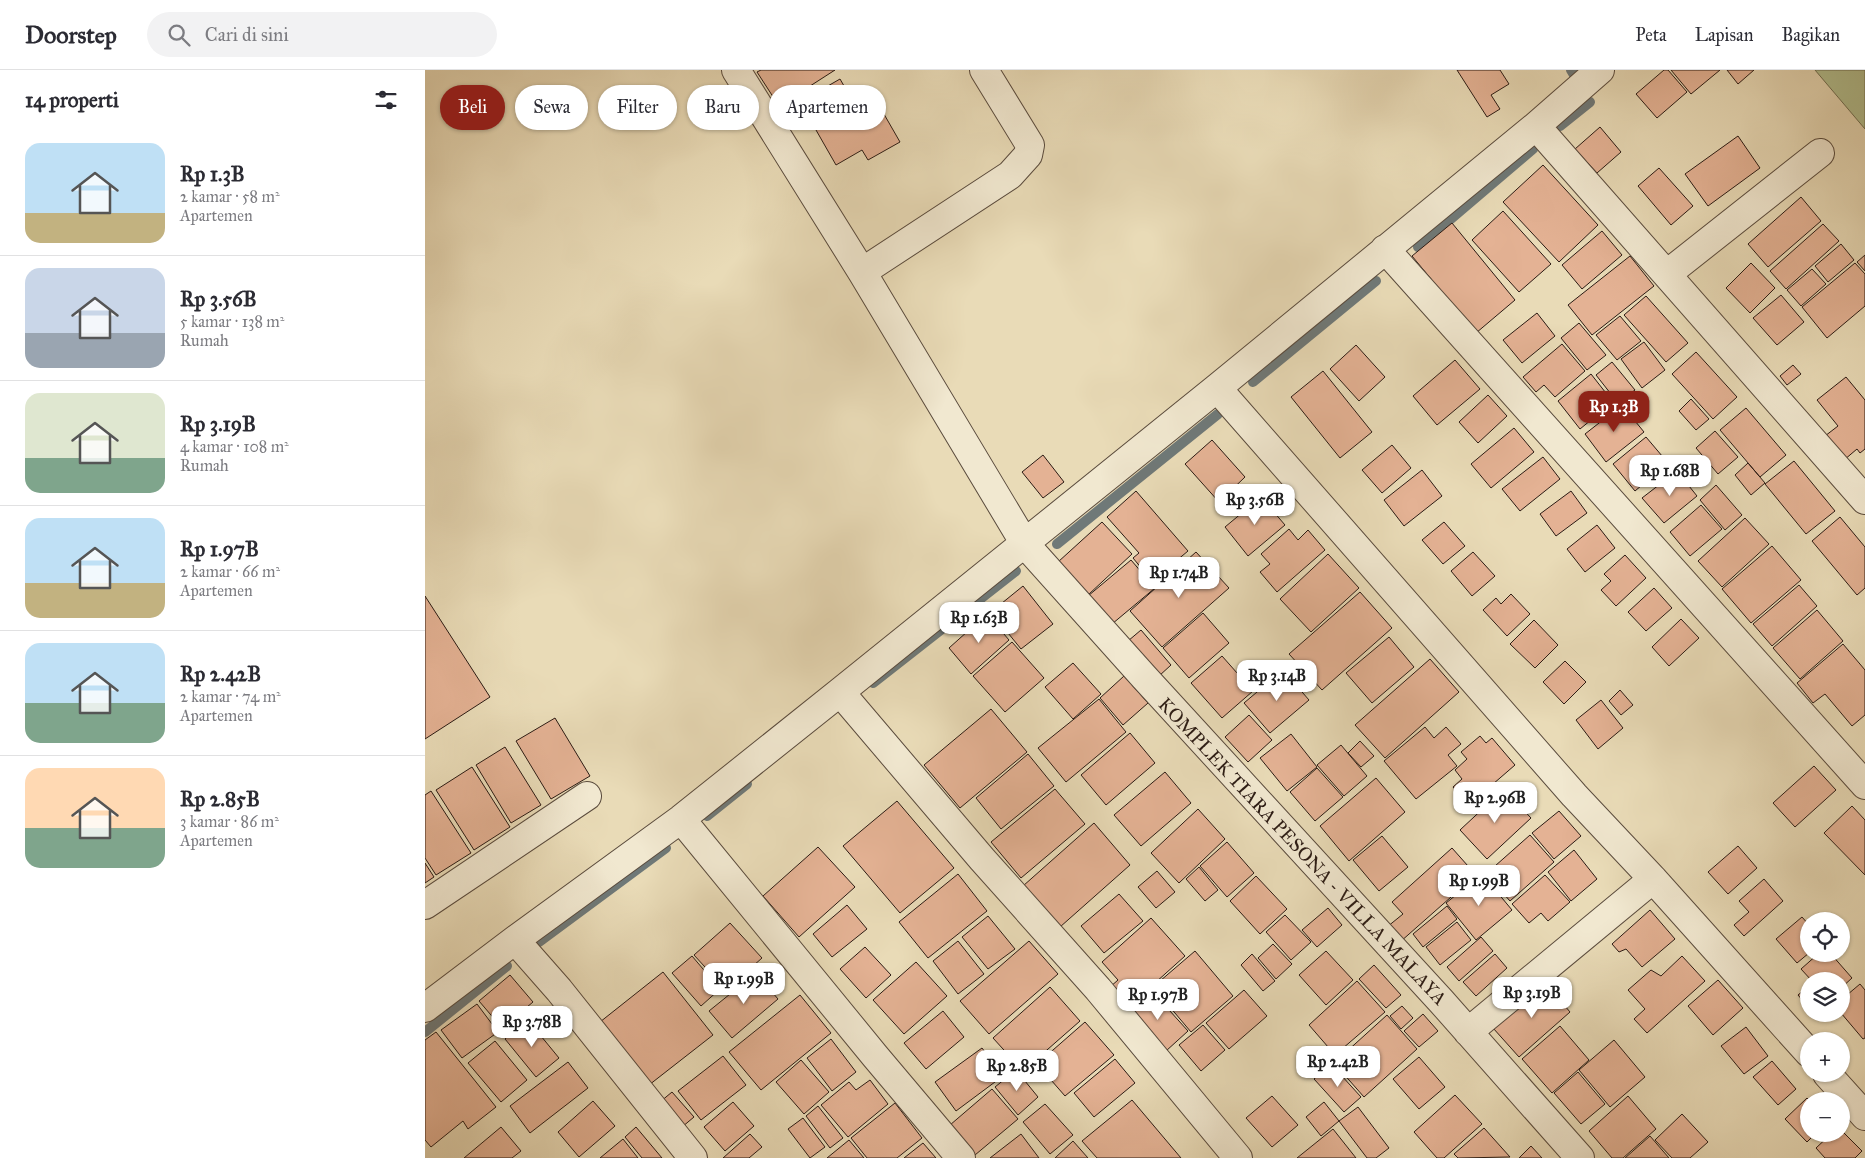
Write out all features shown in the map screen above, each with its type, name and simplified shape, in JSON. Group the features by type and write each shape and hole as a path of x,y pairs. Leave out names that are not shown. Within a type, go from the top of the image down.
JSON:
{"street":[{"name":"KOMPLEK TIARA PESONA - VILLA MALAYA","path":"736,70 862,272 1025,544 1144,678 1468,1032 1580,1158"},
{"path":"862,272 1010,175 1028,155 1030,145 983,70"},
{"path":"425,1008 681,819 1217,388 1536,126 1600,70"},
{"path":"1536,126 1782,408 1865,500"},
{"path":"1667,274 1820,153"},
{"path":"1385,249 1865,785"},
{"path":"1217,388 1574,795 1653,879 1800,1043"},
{"path":"840,692 982,860 1098,989 1238,1158"},
{"path":"425,905 587,796"},
{"path":"681,819 961,1158"},
{"path":"1468,1032 1653,879"},
{"path":"515,940 559,990 693,1158"},
{"path":"1834,1082 1865,1116"}],"green space":[{"path":"1815,70 1865,70 1865,129"}],"building":[{"path":"761,70 835,70 812,85 769,85 769,91 757,72"},
{"path":"1457,70 1500,70 1509,84 1491,95 1500,109 1487,117"},
{"path":"1664,70 1668,70 1687,92 1657,118 1636,94"},
{"path":"1671,70 1720,70 1691,94"},
{"path":"1727,70 1754,70 1738,84"},
{"path":"840,79 843,85 830,85"},
{"path":"886,118 900,142 868,160 862,150 836,165 816,130 886,130"},
{"path":"1600,127 1621,152 1597,173 1575,149"},
{"path":"1738,136 1760,168 1708,206 1685,174"},
{"path":"1543,165 1598,225 1559,262 1503,202"},
{"path":"1659,168 1693,206 1671,225 1638,186"},
{"path":"1801,197 1821,221 1768,267 1748,244"},
{"path":"1503,211 1551,264 1519,292 1472,240"},
{"path":"1452,223 1515,300 1476,333 1412,256"},
{"path":"1823,224 1839,241 1786,289 1770,271"},
{"path":"1602,231 1622,255 1582,289 1562,265"},
{"path":"1841,244 1854,260 1828,282 1815,266"},
{"path":"1865,255 1865,271 1857,262"},
{"path":"1630,256 1654,286 1592,335 1568,305"},
{"path":"1751,263 1775,288 1750,313 1726,288"},
{"path":"1855,263 1865,274 1865,306 1827,338 1802,307"},
{"path":"1812,269 1826,284 1801,306 1787,290"},
{"path":"1781,295 1804,322 1777,345 1753,318"},
{"path":"1646,296 1688,343 1666,362 1624,315"},
{"path":"1537,313 1555,336 1522,363 1503,340"},
{"path":"1620,316 1641,341 1617,360 1596,335"},
{"path":"1579,323 1606,355 1587,370 1561,338"},
{"path":"1644,342 1665,370 1642,388 1621,359"},
{"path":"1562,344 1585,371 1555,397 1544,385 1536,392 1523,377"},
{"path":"1356,345 1385,377 1359,401 1330,369"},
{"path":"1696,352 1737,397 1713,419 1672,374"},
{"path":"1455,360 1480,389 1437,425 1413,396"},
{"path":"1612,362 1635,390 1618,403 1596,375"},
{"path":"1793,365 1801,374 1787,385 1780,376"},
{"path":"1323,371 1372,432 1340,458 1291,397"},
{"path":"1591,374 1613,402 1580,429 1558,401"},
{"path":"1846,377 1865,400 1865,449 1860,453 1857,449 1844,460 1825,436 1838,426 1817,400"},
{"path":"1488,395 1507,416 1478,443 1459,422"},
{"path":"1691,399 1709,419 1696,430 1679,411"},
{"path":"1622,405 1644,432 1606,462 1585,434"},
{"path":"1746,408 1786,455 1760,477 1720,430"},
{"path":"1514,428 1534,452 1491,488 1471,464"},
{"path":"1715,431 1738,457 1718,474 1696,448"},
{"path":"1646,437 1668,463 1635,491 1613,464"},
{"path":"1212,440 1245,477 1219,502 1185,464"},
{"path":"1392,445 1411,468 1382,493 1362,470"},
{"path":"1043,455 1064,482 1043,498 1022,472"},
{"path":"1543,457 1560,479 1520,511 1502,489"},
{"path":"1794,461 1835,511 1806,534 1765,484"},
{"path":"1748,463 1765,483 1751,495 1735,475"},
{"path":"1422,470 1442,496 1404,526 1384,500"},
{"path":"1677,471 1697,496 1664,523 1642,498"},
{"path":"1716,485 1742,515 1725,530 1700,500"},
{"path":"1136,491 1188,551 1152,581 1133,558 1139,553 1107,517"},
{"path":"1571,491 1587,513 1556,536 1540,514"},
{"path":"1261,497 1285,525 1248,556 1225,527"},
{"path":"1701,505 1722,529 1690,556 1670,532"},
{"path":"1840,517 1865,547 1865,588 1857,595 1812,541"},
{"path":"1745,518 1769,544 1722,587 1698,561"},
{"path":"1102,522 1132,554 1088,595 1058,562"},
{"path":"1444,522 1465,546 1443,564 1422,540"},
{"path":"1597,525 1615,548 1585,572 1567,549"},
{"path":"1289,529 1298,540 1308,530 1325,550 1277,592 1260,572 1270,564 1261,554"},
{"path":"1772,546 1801,580 1751,623 1722,589"},
{"path":"1196,552 1229,588 1162,647 1130,611"},
{"path":"1473,552 1495,576 1472,596 1451,571"},
{"path":"1328,554 1359,588 1311,632 1280,599"},
{"path":"1625,555 1646,578 1616,606 1601,590 1611,581 1604,574"},
{"path":"1131,560 1155,588 1112,624 1088,596"},
{"path":"1799,585 1817,606 1772,646 1753,624"},
{"path":"1023,586 1053,624 1021,649 991,612"},
{"path":"1654,588 1672,608 1646,631 1628,612"},
{"path":"1360,592 1392,628 1322,690 1289,654"},
{"path":"1511,594 1530,614 1507,636 1483,610 1496,598 1501,604"},
{"path":"425,596 490,697 425,739"},
{"path":"1817,610 1843,641 1800,679 1773,648"},
{"path":"1203,613 1229,643 1189,678 1163,648"},
{"path":"987,614 1009,640 971,674 949,648"},
{"path":"1681,619 1699,638 1669,666 1652,647"},
{"path":"1534,620 1558,645 1535,668 1510,644"},
{"path":"1141,630 1171,665 1159,676 1128,641"},
{"path":"1389,637 1414,667 1372,703 1346,673"},
{"path":"1012,642 1044,678 1005,712 973,676"},
{"path":"1843,644 1865,670 1865,715 1852,726 1825,694 1813,703 1797,683"},
{"path":"1222,656 1253,691 1222,718 1191,683"},
{"path":"1430,659 1459,692 1385,758 1355,725"},
{"path":"1565,661 1586,682 1564,704 1543,682"},
{"path":"1073,663 1101,694 1073,719 1045,687"},
{"path":"1283,670 1309,700 1270,733 1244,703"},
{"path":"1124,676 1148,703 1123,725 1100,698"},
{"path":"1620,690 1633,705 1621,715 1609,701"},
{"path":"1099,699 1126,732 1066,782 1038,748"},
{"path":"1601,700 1623,728 1598,749 1576,720"},
{"path":"991,709 1027,752 960,808 924,765"},
{"path":"1249,715 1272,740 1248,762 1225,737"},
{"path":"555,718 590,776 551,799 516,741"},
{"path":"1425,727 1434,738 1446,727 1461,744 1448,755 1457,766 1416,799 1384,761"},
{"path":"1130,733 1155,763 1106,805 1081,775"},
{"path":"1291,734 1317,767 1287,791 1260,758"},
{"path":"1480,736 1486,743 1492,738 1515,765 1478,797 1475,794 1466,802 1453,787 1462,779 1455,770 1467,759 1461,752"},
{"path":"1360,741 1374,756 1361,767 1348,753"},
{"path":"1341,745 1367,776 1344,796 1317,765"},
{"path":"505,747 541,805 511,823 476,765"},
{"path":"1028,754 1054,786 1001,829 976,798"},
{"path":"1814,766 1836,790 1795,827 1773,803"},
{"path":"472,767 510,827 474,850 436,790"},
{"path":"1317,768 1343,797 1315,821 1290,792"},
{"path":"1165,772 1191,803 1141,846 1114,815"},
{"path":"1376,778 1405,812 1349,861 1320,826"},
{"path":"1055,789 1085,824 1021,878 991,842"},
{"path":"1504,789 1531,818 1487,859 1460,830"},
{"path":"431,791 471,853 436,875 425,858 425,795"},
{"path":"897,801 954,868 900,913 843,846"},
{"path":"1852,806 1865,820 1865,875 1824,833"},
{"path":"1198,809 1225,839 1179,883 1151,853"},
{"path":"1559,811 1581,836 1554,859 1532,833"},
{"path":"1094,823 1130,865 1060,927 1023,886"},
{"path":"1530,835 1554,862 1510,901 1486,874"},
{"path":"1382,836 1408,867 1379,891 1353,860"},
{"path":"1227,842 1254,873 1227,897 1200,866"},
{"path":"1738,846 1757,868 1728,894 1708,872"},
{"path":"818,847 855,887 799,937 763,896"},
{"path":"1452,848 1476,875 1400,942 1387,927 1403,914 1392,902"},
{"path":"1574,850 1597,879 1571,901 1548,872"},
{"path":"425,863 434,877 425,883"},
{"path":"1199,867 1218,890 1205,901 1186,879"},
{"path":"1157,871 1175,892 1156,908 1138,887"},
{"path":"958,874 987,911 928,958 899,922"},
{"path":"1482,874 1512,910 1476,940 1446,903"},
{"path":"1545,875 1570,902 1548,921 1541,913 1529,923 1512,904"},
{"path":"1256,876 1287,909 1260,934 1230,901"},
{"path":"1764,879 1783,901 1744,936 1734,925 1749,912 1739,901"},
{"path":"1119,894 1143,921 1104,953 1081,926"},
{"path":"847,905 867,929 832,957 813,934"},
{"path":"1447,906 1457,919 1423,947 1413,934"},
{"path":"1328,908 1342,925 1317,947 1302,930"},
{"path":"1650,910 1675,939 1642,967 1626,949 1619,952 1612,944"},
{"path":"1285,915 1311,942 1291,960 1266,932"},
{"path":"988,916 1015,949 988,969 962,937"},
{"path":"1151,918 1185,956 1136,1000 1131,993 1123,1001 1110,987 1118,980 1102,962"},
{"path":"1800,919 1800,960 1797,963 1776,939"},
{"path":"1457,922 1471,940 1440,965 1426,947"},
{"path":"730,923 762,958 726,990 694,955"},
{"path":"1481,937 1493,951 1459,981 1447,967"},
{"path":"958,941 984,974 958,994 933,961"},
{"path":"1029,941 1058,974 989,1034 960,1001"},
{"path":"1273,944 1292,964 1276,979 1258,958"},
{"path":"865,947 891,975 866,998 840,969"},
{"path":"1195,951 1233,996 1191,1032 1153,987"},
{"path":"1326,951 1353,980 1326,1005 1299,975"},
{"path":"1252,954 1275,981 1263,991 1241,965"},
{"path":"1495,954 1507,968 1476,996 1463,982"},
{"path":"692,956 720,989 701,1006 672,973"},
{"path":"1682,956 1705,981 1647,1033 1634,1019 1645,1009 1628,990 1651,970 1661,976"},
{"path":"916,962 947,996 904,1034 873,1000"},
{"path":"1809,962 1838,962 1847,972 1804,972 1801,969"},
{"path":"1374,965 1401,995 1386,1008 1359,979"},
{"path":"663,972 713,1035 649,1085 600,1022"},
{"path":"756,973 778,999 732,1038 709,1011"},
{"path":"510,975 533,1002 502,1028 479,1001"},
{"path":"1543,980 1570,1012 1519,1057 1493,1028"},
{"path":"1718,980 1743,1008 1713,1035 1688,1006"},
{"path":"1357,981 1385,1012 1335,1055 1309,1025"},
{"path":"1860,984 1865,990 1865,1038 1863,1039 1849,1022 1850,992"},
{"path":"1050,987 1080,1021 1023,1071 993,1038"},
{"path":"1151,990 1188,1031 1166,1051 1129,1011"},
{"path":"1244,990 1267,1016 1229,1049 1206,1023"},
{"path":"800,995 831,1033 761,1090 729,1052"},
{"path":"477,1004 498,1032 462,1058 441,1030"},
{"path":"1402,1006 1413,1018 1401,1029 1390,1016"},
{"path":"943,1011 964,1037 926,1069 904,1043"},
{"path":"1423,1014 1438,1031 1419,1047 1404,1031"},
{"path":"1387,1015 1417,1049 1364,1097 1334,1063"},
{"path":"527,1019 559,1058 536,1077 505,1039"},
{"path":"1085,1022 1114,1055 1065,1096 1037,1064"},
{"path":"1203,1025 1225,1050 1201,1071 1179,1045"},
{"path":"1560,1026 1589,1060 1552,1093 1522,1059"},
{"path":"1746,1027 1768,1056 1744,1074 1721,1046"},
{"path":"436,1032 496,1107 468,1129 463,1121 431,1147 425,1140 425,1040"},
{"path":"831,1039 856,1072 832,1091 807,1058"},
{"path":"1614,1040 1645,1077 1610,1107 1579,1070"},
{"path":"495,1041 527,1080 501,1102 468,1063"},
{"path":"982,1048 1003,1076 956,1111 935,1082"},
{"path":"723,1056 746,1085 701,1120 678,1091"},
{"path":"1419,1057 1445,1087 1419,1109 1393,1079"},
{"path":"1115,1059 1135,1083 1094,1117 1074,1093"},
{"path":"801,1060 829,1092 804,1114 776,1082"},
{"path":"1772,1061 1796,1089 1778,1105 1753,1077"},
{"path":"568,1062 588,1088 530,1133 510,1106"},
{"path":"1331,1064 1361,1097 1344,1112 1314,1079"},
{"path":"1016,1070 1038,1097 1018,1115 995,1087"},
{"path":"1578,1072 1605,1104 1581,1124 1554,1093"},
{"path":"870,1080 888,1104 848,1137 821,1105 849,1082 856,1090"},
{"path":"992,1089 1018,1119 975,1155 950,1125"},
{"path":"672,1092 694,1117 682,1127 660,1102"},
{"path":"1455,1095 1482,1124 1444,1158 1437,1158 1414,1132"},
{"path":"1272,1096 1298,1125 1272,1147 1246,1118"},
{"path":"1628,1096 1656,1129 1623,1158 1612,1158 1589,1131"},
{"path":"1132,1100 1181,1158 1097,1158 1082,1141"},
{"path":"593,1101 615,1126 579,1157 558,1132"},
{"path":"733,1102 754,1126 725,1151 704,1127"},
{"path":"1324,1102 1339,1121 1321,1136 1306,1117"},
{"path":"895,1103 922,1138 897,1158 867,1158 851,1138"},
{"path":"1045,1104 1073,1135 1050,1154 1023,1122"},
{"path":"1800,1105 1800,1135 1785,1119"},
{"path":"818,1106 843,1138 830,1148 806,1116"},
{"path":"1358,1107 1389,1148 1376,1158 1367,1158 1339,1121"},
{"path":"1682,1114 1708,1142 1690,1158 1672,1158 1655,1140"},
{"path":"803,1118 825,1147 810,1158 788,1129"},
{"path":"501,1127 521,1151 512,1158 464,1158"},
{"path":"636,1127 662,1158 642,1158 625,1137"},
{"path":"1484,1128 1510,1157 1458,1158 1454,1154"},
{"path":"1333,1129 1356,1158 1297,1158"},
{"path":"750,1134 762,1147 749,1158 723,1158"},
{"path":"1021,1134 1039,1158 990,1158"},
{"path":"1650,1136 1669,1158 1625,1158"},
{"path":"623,1139 638,1158 600,1158"},
{"path":"1850,1139 1862,1151 1855,1158 1825,1158 1816,1148 1822,1142 1850,1142"},
{"path":"849,1140 864,1158 827,1158"},
{"path":"1073,1141 1088,1158 1055,1158"},
{"path":"923,1143 936,1158 904,1158"},
{"path":"1531,1146 1542,1158 1519,1158"}],"waterway":[{"path":"1571,70 1574,75"},
{"path":"1560,126 1590,102"},
{"path":"1418,247 1533,149"},
{"path":"1253,382 1376,281"},
{"path":"1057,544 1218,414"},
{"path":"873,683 1016,571"},
{"path":"707,816 747,784"},
{"path":"539,942 666,848"},
{"path":"425,1032 507,966"}]}
